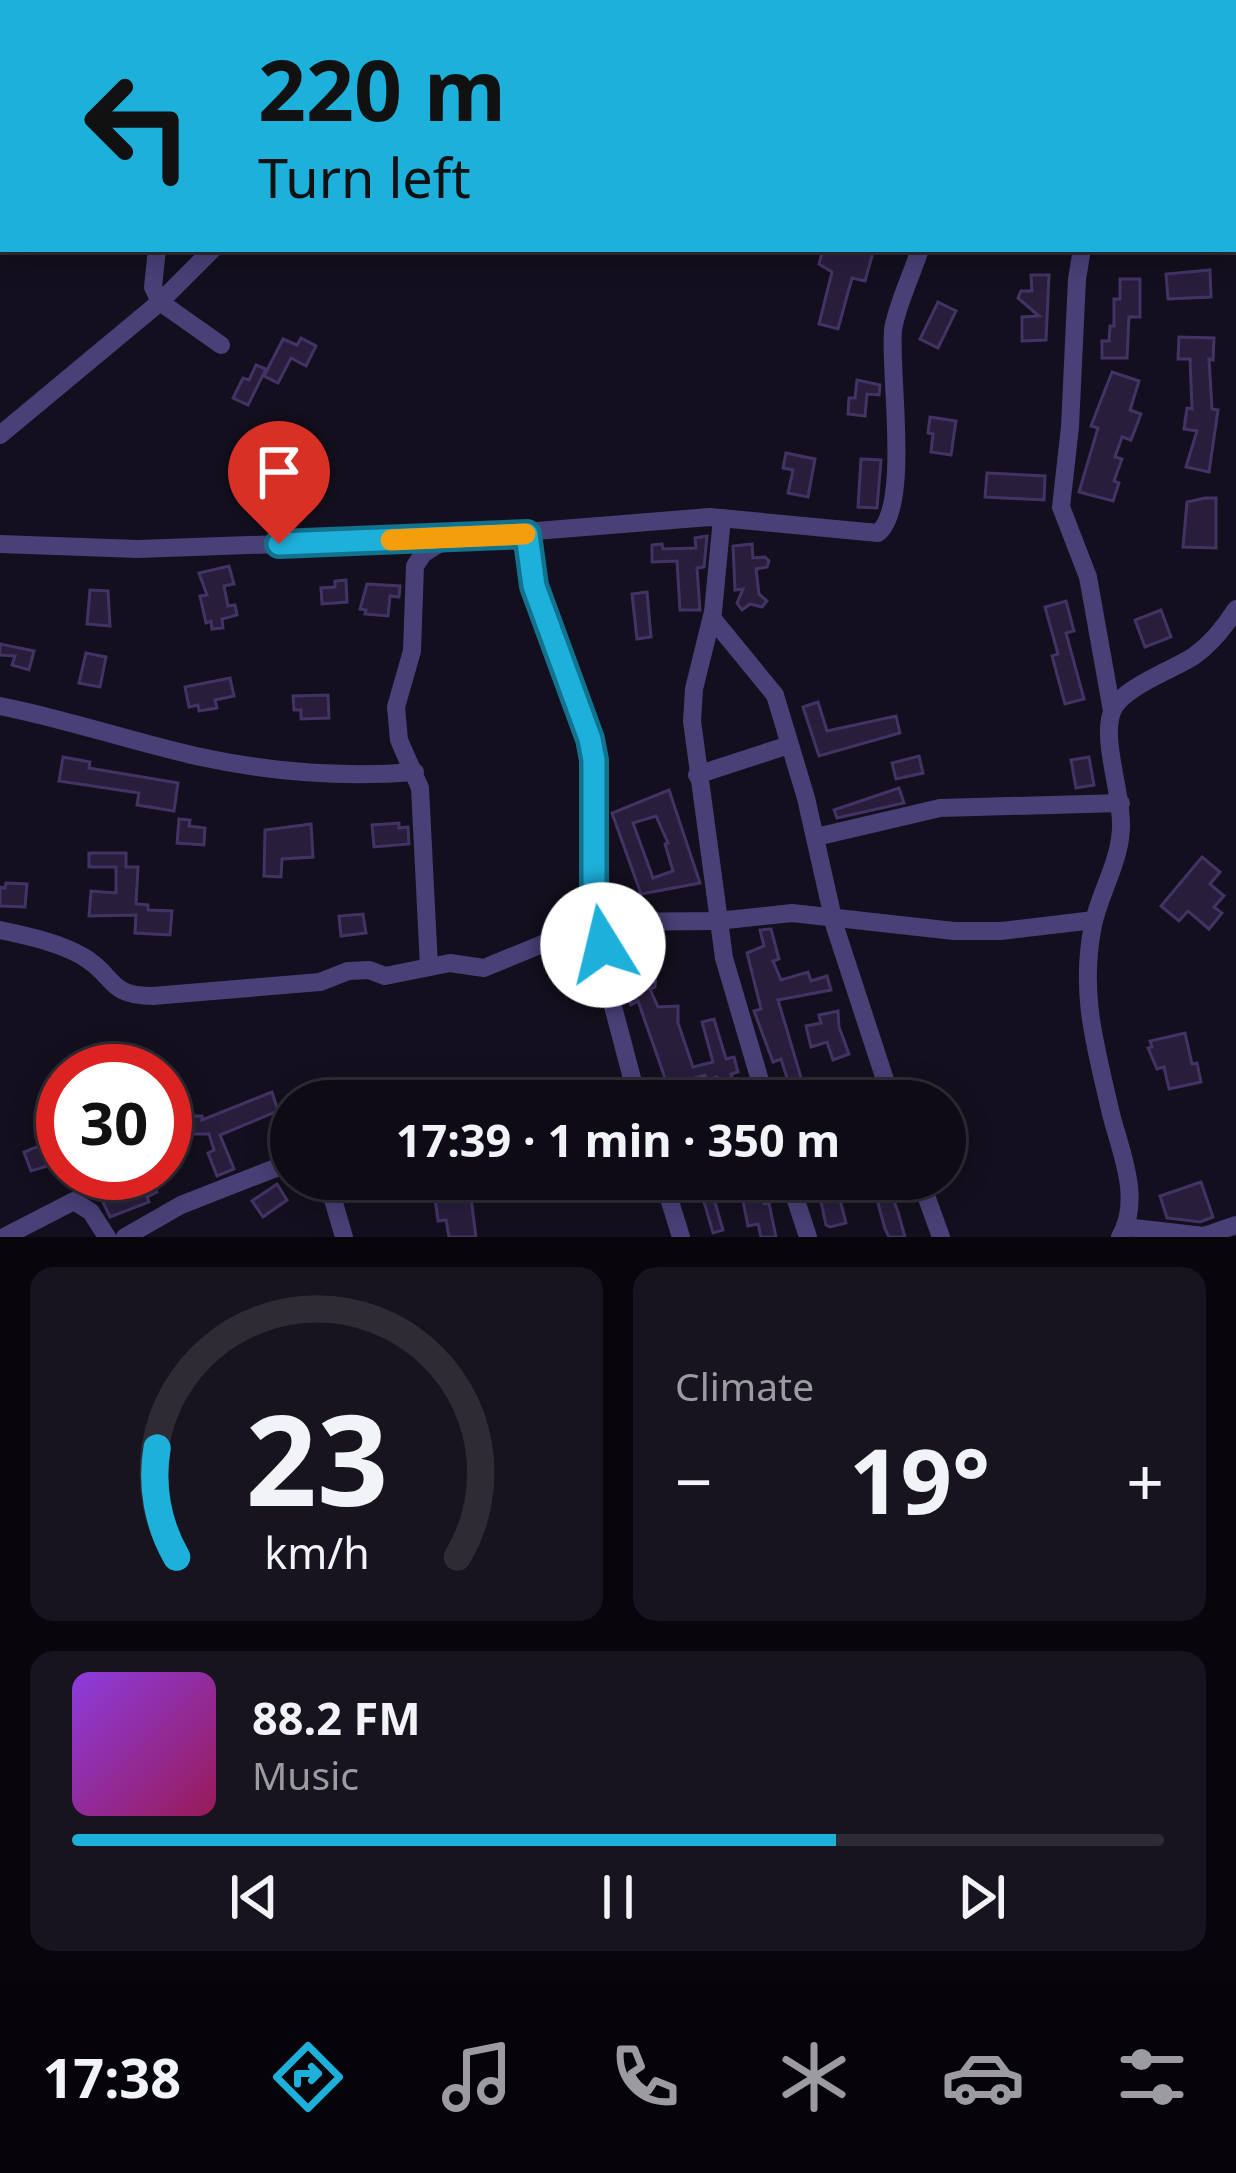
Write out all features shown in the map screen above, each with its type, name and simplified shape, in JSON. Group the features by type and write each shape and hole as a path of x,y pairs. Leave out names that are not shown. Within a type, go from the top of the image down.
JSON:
{"street":[{"path":"158,252 153,287 160,302 221,345"},
{"path":"0,435 160,302 210,252"},
{"path":"0,544 138,549 449,538 668,518 722,518 872,533 886,527 893,493 898,422 893,331 919,252"},
{"path":"1082,252 1070,428 1060,501 1088,577 1112,711 1111,743 1121,803 1115,867 1094,920 1085,982 1088,1017 1132,1200 1123,1232 1204,1236 1236,1225"},
{"path":"722,518 712,619 692,708 717,921 760,1080"},
{"path":"527,534 534,586 590,739 596,922 632,1080"},
{"path":"429,967 423,829 415,772 399,740 396,707 412,651 414,572 420,557 449,538"},
{"path":"1112,711 1117,702 1219,636 1236,609"},
{"path":"712,619 775,695 816,837 832,915 885,1080"},
{"path":"0,706 83,723 196,756 273,769 353,777 415,772"},
{"path":"697,776 789,745"},
{"path":"816,837 940,808 1121,803"},
{"path":"0,930 86,957 113,988 128,996 320,982 347,971 369,970 385,976 450,962 484,968 596,922 832,915 954,931 1017,930 1094,920"},
{"path":"125,1237 181,1205 270,1170"},
{"path":"333,1200 344,1237"},
{"path":"669,1200 681,1237"},
{"path":"796,1200 808,1237"},
{"path":"928,1200 941,1237"},
{"path":"4,1237 74,1202 91,1212 107,1237"}],"building":[{"path":"822,252 873,252 865,281 852,278 838,329 819,324 832,272 819,264"},
{"path":"1210,270 1211,297 1168,299 1166,274"},
{"path":"1031,275 1049,275 1046,340 1022,341 1022,317 1039,316 1018,298 1021,291 1032,291"},
{"path":"1120,279 1140,279 1140,317 1129,317 1127,358 1102,358 1102,341 1109,341 1110,326 1114,326"},
{"path":"938,302 956,311 938,348 920,339"},
{"path":"1179,337 1214,338 1213,360 1209,359 1212,409 1218,410 1209,472 1186,467 1197,431 1184,429 1187,408 1192,409 1190,359 1178,359"},
{"path":"301,338 316,346 306,366 291,358 278,383 264,376 283,339 297,345"},
{"path":"256,365 266,369 248,405 233,398"},
{"path":"1112,372 1139,381 1130,410 1141,414 1131,440 1122,437 1115,457 1122,459 1113,501 1079,492 1098,428 1091,426"},
{"path":"857,380 880,385 879,395 867,394 865,416 848,414"},
{"path":"930,417 956,421 951,455 931,452"},
{"path":"786,453 815,459 808,497 788,493 793,470 783,468"},
{"path":"861,459 881,460 877,508 858,507"},
{"path":"987,473 1045,476 1044,500 985,497"},
{"path":"1216,498 1216,548 1183,547 1187,502"},
{"path":"707,536 704,567 697,568 700,610 680,610 677,561 652,562 652,545 696,548 695,538"},
{"path":"752,544 753,558 769,561 767,567 756,569 759,594 767,601 762,607 750,604 742,610 737,603 743,589 735,590 733,546"},
{"path":"229,566 234,584 224,586 228,606 235,605 237,615 222,619 223,628 212,629 211,621 206,623 200,596 207,595 199,573"},
{"path":"346,580 347,602 322,604 321,588"},
{"path":"367,584 400,586 399,597 390,596 388,616 365,614 360,609"},
{"path":"90,590 108,591 110,626 87,624"},
{"path":"647,592 651,637 637,639 632,594"},
{"path":"1066,601 1074,631 1066,633 1084,699 1065,704 1045,607"},
{"path":"1161,610 1171,637 1145,647 1135,620"},
{"path":"0,644 34,651 29,670 12,665 15,656 0,655"},
{"path":"86,653 106,657 100,687 79,683"},
{"path":"230,678 234,696 215,700 217,708 199,711 198,705 189,707 185,687"},
{"path":"328,695 329,718 301,719 301,710 294,710 293,696"},
{"path":"818,702 827,731 896,716 900,733 819,756 803,707"},
{"path":"919,756 923,773 896,779 892,763"},
{"path":"63,757 90,762 89,768 178,783 174,811 137,805 139,793 59,781"},
{"path":"1089,757 1094,785 1076,788 1071,760"},
{"path":"899,788 904,803 837,818 834,810"},
{"path":"669,790 700,883 641,894 612,813","holes":["656,816 673,871 653,878 633,823"]},
{"path":"179,819 205,828 204,845 177,843"},
{"path":"399,823 399,828 408,827 409,844 374,847 372,825"},
{"path":"311,824 313,857 282,859 281,877 264,876 265,830"},
{"path":"89,853 126,853 126,867 138,867 136,904 172,911 170,935 135,933 136,915 89,916 91,891 116,893 116,867 89,867"},
{"path":"1202,857 1220,872 1210,884 1224,896 1214,907 1222,913 1209,929 1188,911 1179,921 1161,906"},
{"path":"6,883 27,884 25,907 0,906 0,887 5,888"},
{"path":"363,914 366,933 341,936 339,916"},
{"path":"771,929 779,959 773,961 781,980 808,972 811,981 827,976 831,990 778,1000 802,1080 788,1080 781,1059 773,1062 754,1011 761,1009 747,953 764,946 760,930"},
{"path":"628,970 656,971 655,987 650,989 658,1007 678,1006 678,1023 693,1067 713,1062 702,1022 714,1019 726,1059 734,1057 738,1072 731,1074 733,1080 707,1080 705,1075 666,1080 638,1001 631,1005 625,993 636,988"},
{"path":"838,1011 849,1054 833,1060 827,1042 811,1047 806,1026 821,1023 819,1015"},
{"path":"1185,1033 1201,1082 1169,1089 1164,1067 1157,1069 1148,1048 1150,1041"},
{"path":"270,1093 270,1114 220,1135 234,1169 217,1176 208,1153 214,1150 209,1134 192,1134 192,1116 202,1116 202,1120"},
{"path":"36,1147 36,1169 31,1171 24,1152"},
{"path":"1201,1182 1213,1217 1200,1222 1167,1218 1160,1196"},
{"path":"270,1189 270,1200 287,1200 263,1217 252,1201"},
{"path":"102,1200 148,1200 149,1202 110,1217"},
{"path":"435,1200 471,1200 476,1237 449,1237 446,1220 438,1221"},
{"path":"703,1200 714,1200 723,1230 713,1233"},
{"path":"743,1200 769,1203 776,1237 761,1237 758,1224 748,1226"},
{"path":"821,1200 840,1200 846,1223 826,1225"},
{"path":"877,1200 894,1200 905,1237 889,1237"}],"slow traffic":[{"path":"391,540 525,534"}],"route":[{"path":"279,544 527,534 534,586 584,717 594,760 594,899 603,945"}]}
